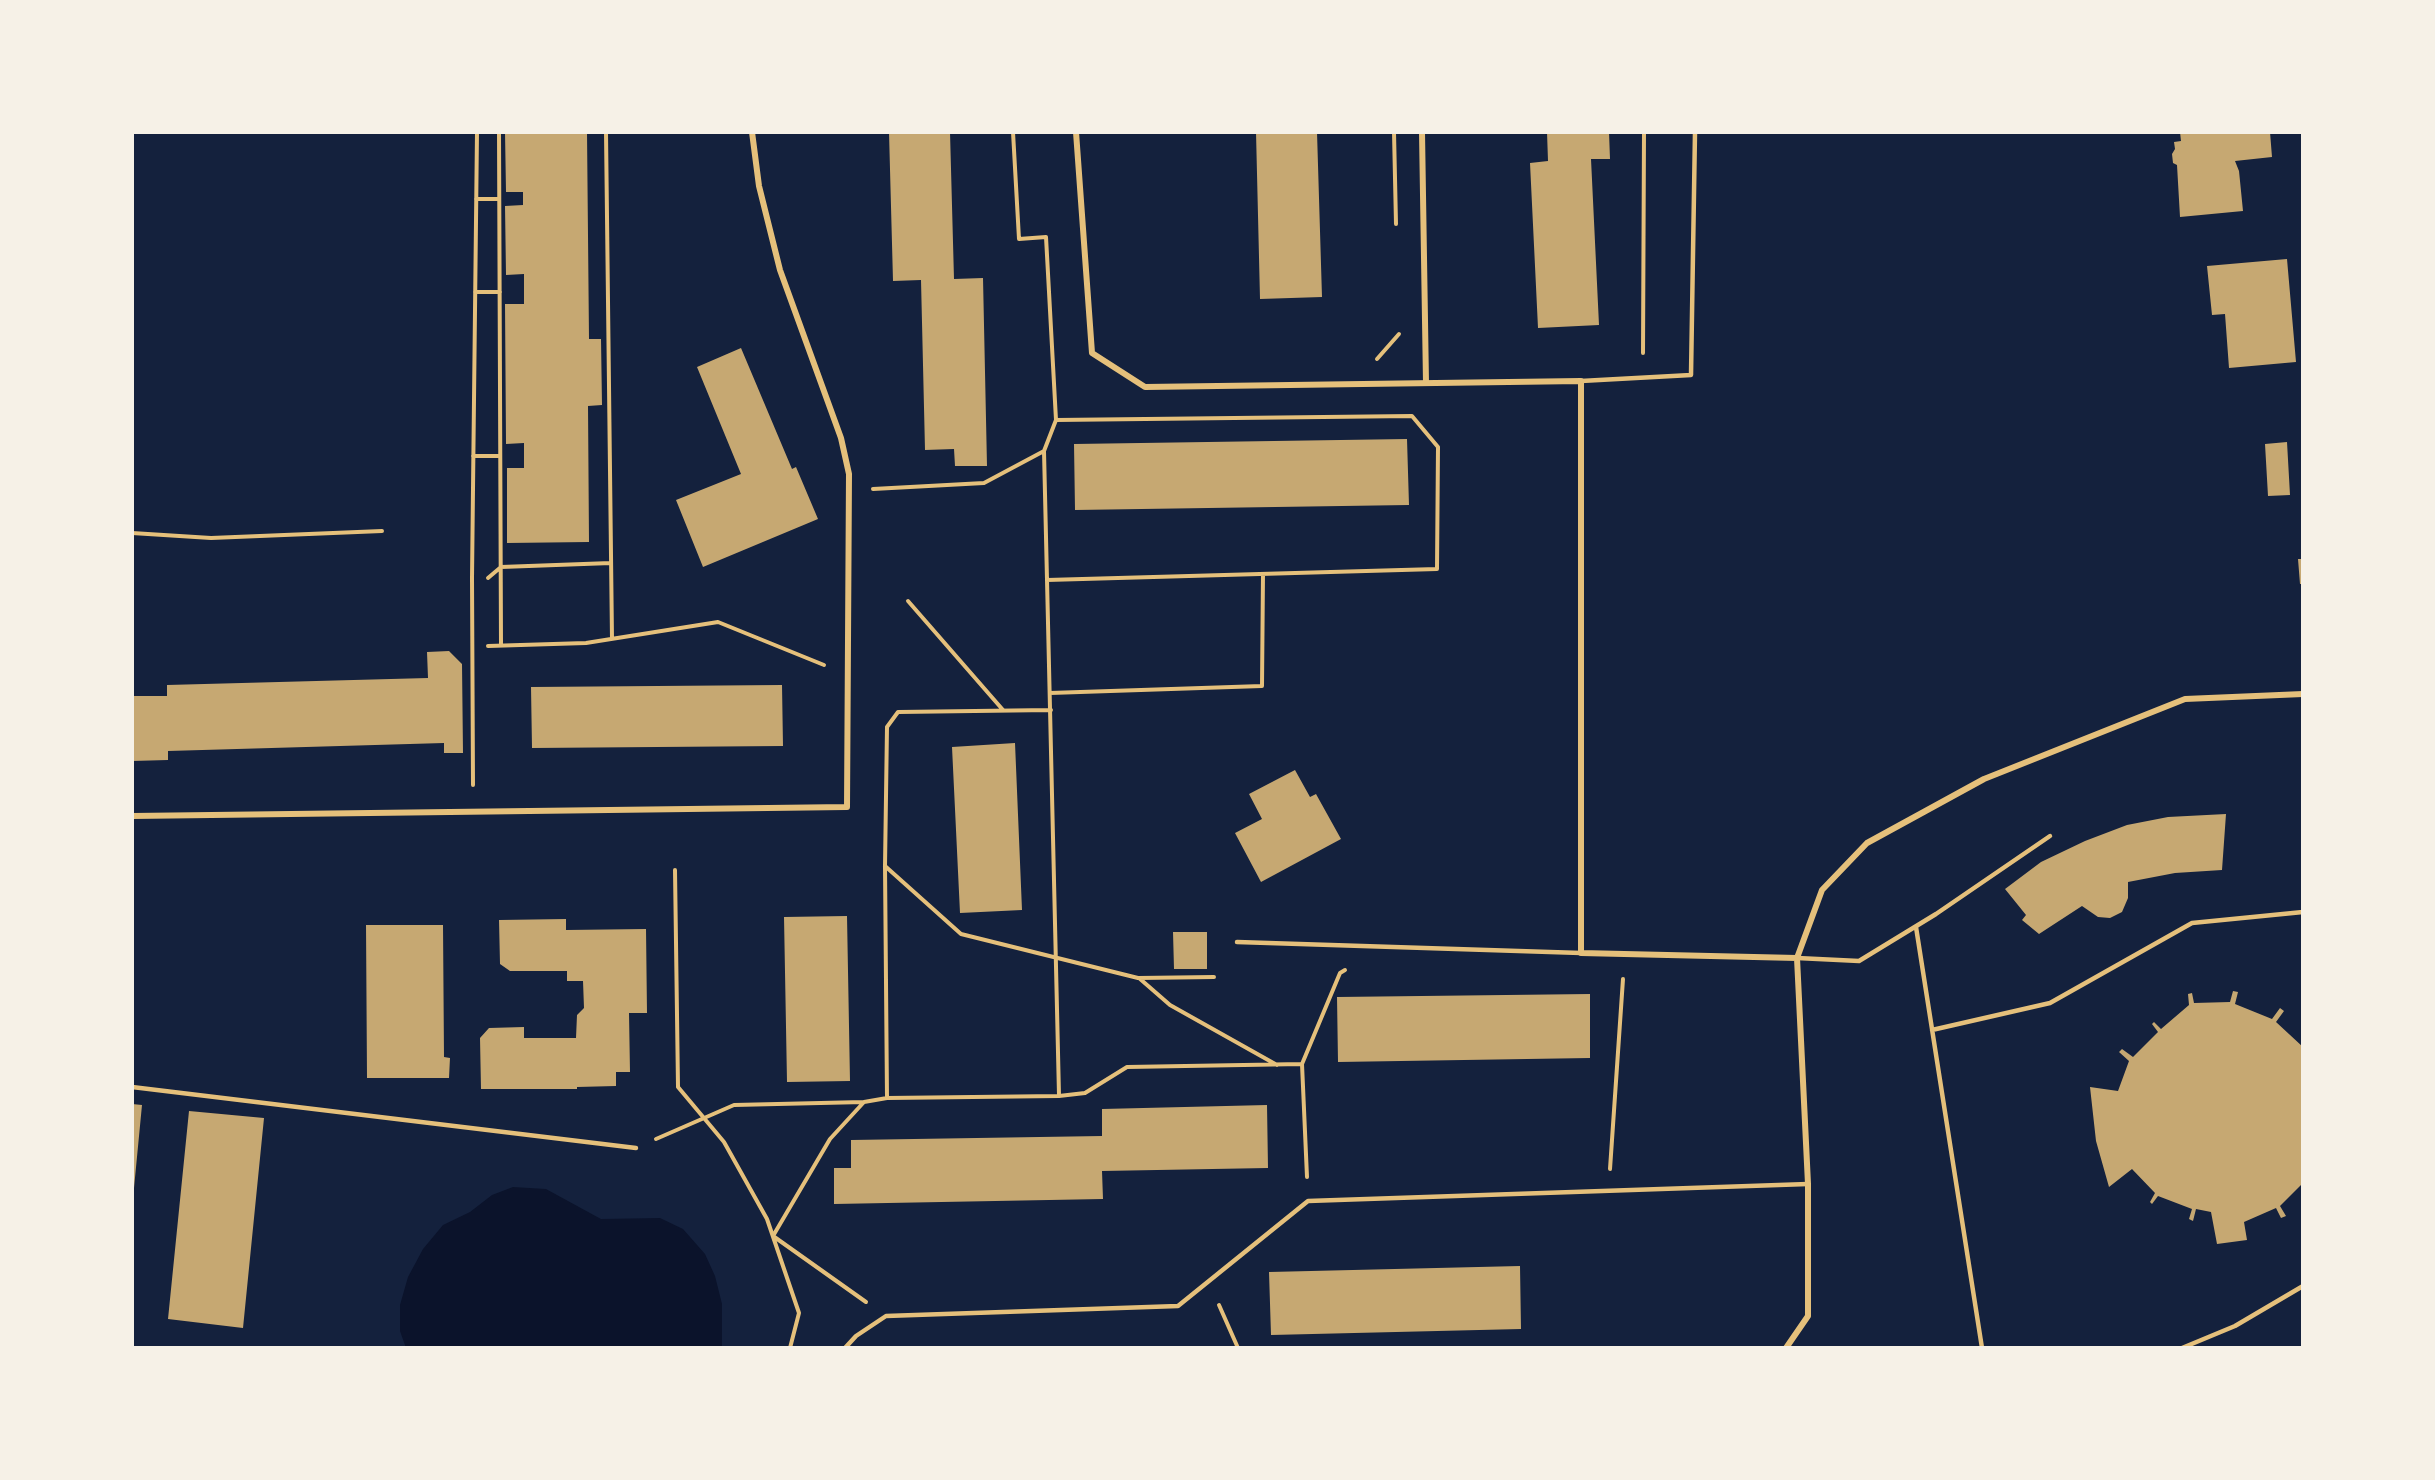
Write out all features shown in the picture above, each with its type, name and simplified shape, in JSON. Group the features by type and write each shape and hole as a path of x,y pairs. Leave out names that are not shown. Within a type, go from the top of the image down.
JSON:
{"street":[{"path":"132,816 848,807 849,474 841,438 780,270 759,186 752,132"},
{"path":"1076,132 1092,353 1145,387 1581,381 1581,952 1797,958"},
{"path":"1422,132 1426,383"},
{"path":"1790,1347 1808,1316 1808,1184 1797,958 1822,890 1867,843 1984,779 2185,699 2303,694"}],"lane":[{"path":"1581,381 1692,375 1695,132"},
{"path":"1797,958 1859,961 1916,927 2050,836"},
{"path":"1932,1030 2050,1004 2192,923 2303,912"},
{"path":"1916,927 1982,1348"},
{"path":"1237,942 1581,952"},
{"path":"132,1088 636,1148"},
{"path":"845,1348 856,1336 886,1316 1178,1306 1308,1201 1808,1184"},
{"path":"2182,1348 2235,1326 2303,1286"}],"path":[{"path":"473,785 473,456 477,132"},
{"path":"499,132 501,645"},
{"path":"606,132 612,639"},
{"path":"1394,132 1396,234"},
{"path":"1643,357 1644,132"},
{"path":"476,199 499,199"},
{"path":"475,292 500,292"},
{"path":"1399,325 1399,336"},
{"path":"1366,359 1378,359 1399,336 1425,332"},
{"path":"1056,420 1044,451 1059,1096"},
{"path":"849,490 984,483 1044,451"},
{"path":"473,456 500,456"},
{"path":"132,533 211,538 382,531"},
{"path":"488,578 501,567 611,563"},
{"path":"1047,580 1437,568"},
{"path":"1050,693 1262,686 1263,573"},
{"path":"908,601 1003,710"},
{"path":"488,646 586,643 718,622 831,667"},
{"path":"887,1098 885,866 887,727 898,712 1051,710"},
{"path":"885,866 961,934 1138,978 1214,977"},
{"path":"675,870 678,1087 724,1142 767,1219 799,1312 790,1348"},
{"path":"1608,1191 1625,954"},
{"path":"1308,1201 1302,1064 1340,973 1349,967"},
{"path":"1138,978 1170,1005 1277,1065"},
{"path":"636,1148 734,1105 864,1102 887,1098 1059,1096 1085,1093 1127,1066 1302,1064"},
{"path":"773,1236 830,1139 864,1102"},
{"path":"773,1236 886,1316"},
{"path":"1208,1281 1238,1348"}],"water":[{"path":"513,1187 546,1189 601,1219 660,1218 683,1229 705,1254 715,1276 722,1304 722,1348 406,1348 400,1331 400,1305 408,1277 423,1249 443,1225 470,1212 492,1195"}],"building":[{"path":"505,132 587,132 589,339 601,339 602,405 588,406 589,542 507,543 507,468 524,468 524,443 506,444 505,304 524,304 524,274 506,275 505,206 523,205 523,192 506,192"},
{"path":"889,132 950,132 954,279 983,278 987,466 955,466 954,449 925,450 921,280 893,281"},
{"path":"1256,132 1317,132 1322,297 1260,299"},
{"path":"1547,132 1609,132 1610,159 1591,159 1599,325 1538,328 1530,163 1548,161"},
{"path":"2180,132 2270,132 2272,157 2235,161 2239,171 2243,211 2180,217 2177,165 2173,163 2172,154 2175,149 2174,142 2181,141"},
{"path":"2287,259 2296,362 2229,368 2225,314 2212,315 2207,266"},
{"path":"741,348 792,469 796,467 818,519 703,567 676,500 741,474 697,367"},
{"path":"1407,439 1409,505 1075,510 1074,444"},
{"path":"2287,442 2290,495 2268,496 2265,444"},
{"path":"2298,559 2303,559 2303,584 2300,584"},
{"path":"449,651 462,664 463,753 444,753 444,743 168,751 168,760 132,761 132,696 167,696 167,685 428,678 427,652"},
{"path":"782,685 783,746 532,748 531,687"},
{"path":"1015,743 1022,910 960,913 952,747"},
{"path":"1295,770 1310,797 1316,794 1341,839 1261,882 1235,833 1262,819 1249,794"},
{"path":"2226,814 2222,870 2175,873 2128,882 2128,898 2122,912 2110,918 2098,917 2082,906 2039,934 2022,920 2026,915 2005,889 2041,862 2085,841 2127,825 2168,817"},
{"path":"847,916 850,1081 787,1082 784,917"},
{"path":"566,919 566,930 646,929 647,1013 629,1013 630,1072 616,1072 616,1086 577,1087 577,1089 481,1089 480,1038 489,1028 524,1027 524,1038 576,1038 577,1015 584,1008 583,981 567,981 567,971 510,971 500,964 499,920"},
{"path":"366,925 443,925 444,1057 450,1058 449,1078 367,1078"},
{"path":"1173,932 1207,932 1207,969 1174,969"},
{"path":"2233,991 2238,992 2235,1004 2272,1019 2280,1008 2284,1011 2276,1022 2303,1047 2303,1183 2280,1206 2286,1216 2281,1218 2276,1208 2244,1222 2247,1240 2217,1244 2211,1212 2196,1209 2193,1221 2189,1219 2192,1209 2158,1196 2152,1204 2150,1202 2155,1193 2132,1169 2109,1187 2096,1141 2090,1087 2118,1091 2129,1061 2119,1052 2122,1049 2133,1057 2158,1032 2152,1024 2154,1022 2161,1029 2189,1005 2188,994 2192,993 2194,1003 2230,1002"},
{"path":"1590,994 1590,1058 1338,1062 1337,997"},
{"path":"132,1104 142,1105 134,1188 132,1188"},
{"path":"1267,1105 1268,1168 1102,1171 1103,1199 834,1204 834,1168 851,1168 851,1140 1102,1136 1102,1109"},
{"path":"189,1111 264,1118 243,1328 168,1319"},
{"path":"1520,1266 1521,1329 1271,1335 1269,1272"}]}
